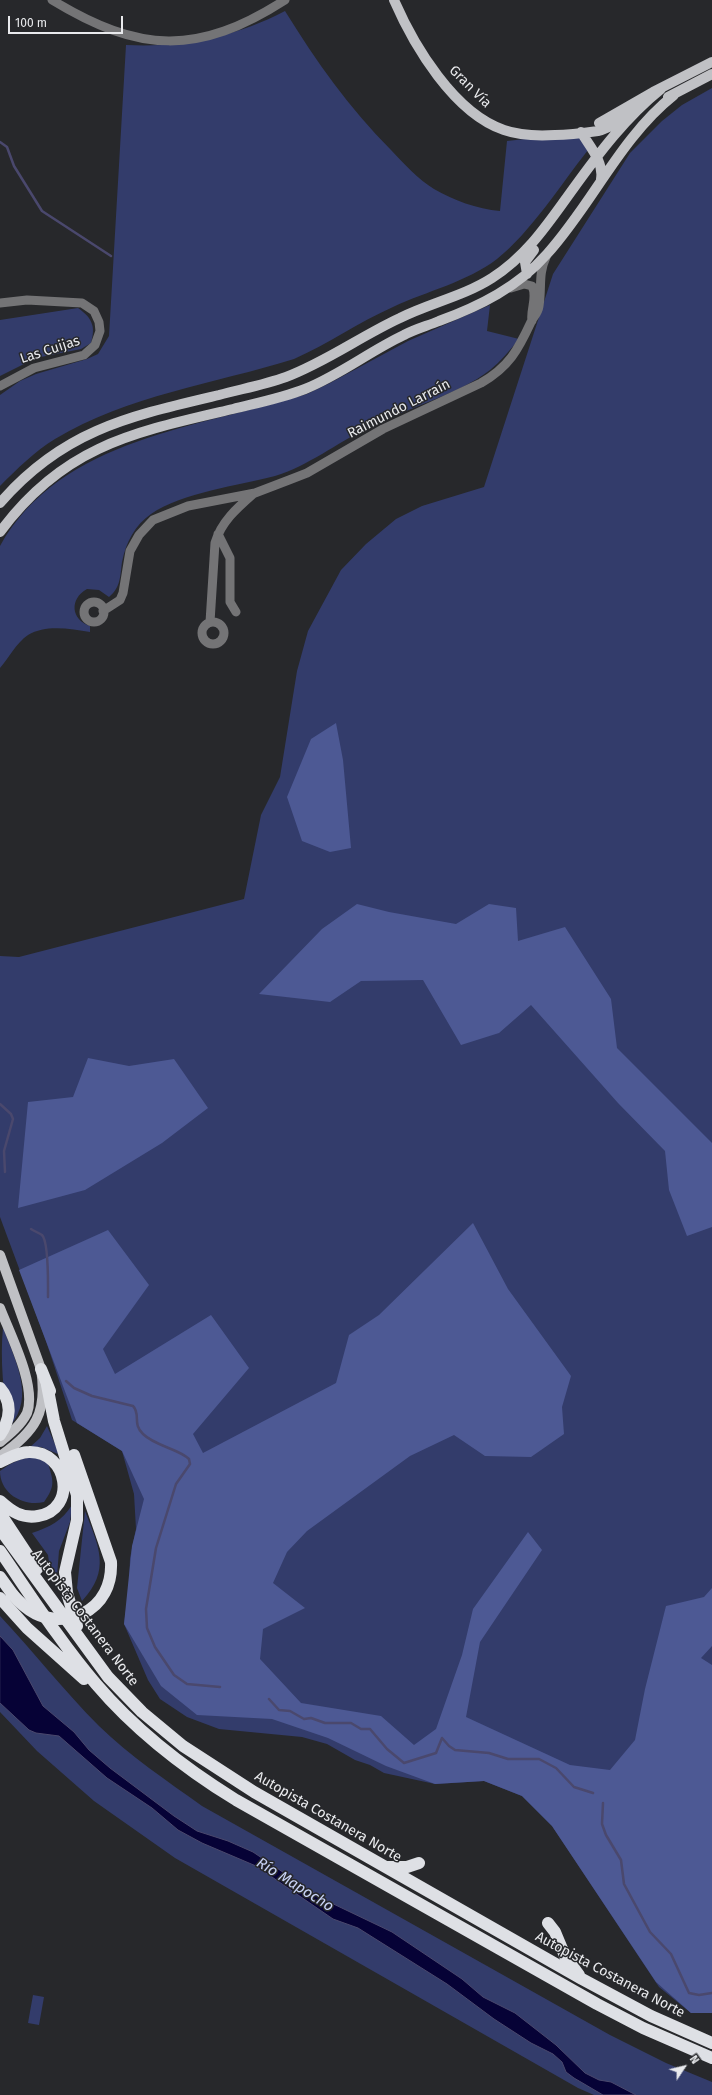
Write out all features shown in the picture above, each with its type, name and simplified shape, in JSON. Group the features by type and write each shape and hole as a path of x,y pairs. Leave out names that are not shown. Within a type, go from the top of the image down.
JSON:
{"highway":[{"path":"0,1578 13,1596 27,1609 44,1617 63,1619 82,1614 95,1606 106,1591 110,1578 111,1562 106,1543 41,1369"},
{"path":"47,1385 54,1421 77,1495 77,1520 67,1558 65,1581 71,1610 87,1649"},
{"path":"0,1388 6,1397 9,1412 8,1421 0,1435"},
{"path":"0,1462 24,1452 35,1452 46,1456 59,1468 63,1477 64,1488 57,1505 49,1512 39,1516 28,1517 17,1514 0,1501"},
{"path":"0,1513 31,1559 61,1614"},
{"name":"Autopista Costanera Norte","path":"0,1529 87,1649 130,1701 183,1746 235,1781 582,1979 651,2016 712,2043"},
{"name":"Autopista Costanera Norte","path":"0,1552 71,1652 108,1697 140,1730 200,1777 236,1800 592,2001 643,2028 712,2058"},
{"path":"0,1598 36,1636 88,1683 108,1697"},
{"path":"383,1866 400,1868 419,1863"},
{"path":"548,1923 555,1932 565,1956 582,1979"}],"main road":[{"name":"Gran Vía","path":"394,0 413,39 431,66 457,97 475,114 493,125 518,134 539,136 599,130 633,114 649,104 674,94"},
{"path":"0,503 40,464 66,446 94,431 145,413 285,377 327,358 402,317 480,285 505,269 525,252 543,231 597,157 633,114 661,89 712,62"},
{"path":"0,532 21,506 45,483 77,460 100,447 152,428 274,399 305,389 327,379 404,334 477,306 502,292 527,274 549,252 578,216 601,179 646,118 674,94 712,74"},
{"name":"Gran Vía","path":"586,131 635,102 661,89"},
{"path":"586,131 602,168 601,179"},
{"path":"527,274 525,262 527,258 558,222 571,191"},
{"path":"0,1255 41,1369 43,1394 37,1420 23,1439 0,1456"},
{"path":"0,1308 24,1372 29,1393 26,1413 20,1425 0,1442"}],"street":[{"path":"52,0 88,20 123,35 163,41 190,40 222,32 248,21 285,0"},
{"name":"Raimundo Larraín","path":"104,611 115,605 120,600 123,593 130,551 139,535 153,520 188,506 254,493 307,473 383,429 495,375 515,355 525,339 532,321 538,313 540,268 549,252"},
{"name":"Raimundo Larraín","path":"527,274 535,288 531,313 532,321"},
{"path":"502,292 527,283 532,286 534,295"},
{"name":"Las Cuijas","path":"0,304 27,300 82,303 94,311 99,322 100,330 95,345 84,355 34,368 0,386"},
{"name":"Raimundo Larraín","path":"210,622 215,544 218,534 231,514 254,493"},
{"path":"218,534 230,558 230,602 236,612"}],"shaded area":[{"path":"285,11 321,66 361,118 417,176 434,189 449,197 474,206 500,211 507,141 579,133 588,150 521,236 497,259 473,274 380,313 319,347 294,359 172,392 112,411 83,424 40,449 0,486 0,395 20,381 36,374 87,359 98,354 109,336 126,45 167,45 208,39 247,28"},
{"path":"712,88 712,2013 691,2013 659,1987 552,1826 522,1796 484,1781 435,1784 384,1773 370,1765 355,1760 327,1744 302,1737 219,1729 187,1717 160,1699 148,1680 124,1624 129,1587 130,1558 136,1529 134,1494 122,1451 72,1420 46,1341 0,1217 0,956 19,957 244,899 261,815 280,777 297,671 308,631 341,570 366,544 396,519 422,506 484,487 553,274 630,153 662,121 682,105"},
{"path":"490,305 487,331 519,339 502,359 490,370 462,387 367,428 287,472 211,490 164,506 145,518 132,535 122,562 118,585 113,593 109,597 99,590 87,589 77,598 75,604 76,614 79,619 90,626 90,632 51,628 35,632 28,635 20,642 0,668 0,546 26,510 59,481 96,459 136,442 179,428 307,394 408,341"},
{"path":"78,308 87,315 92,323 93,332 91,343 81,349 36,358 0,376 0,320"},
{"path":"336,723 343,760 351,848 330,852 302,841 287,797 311,739"},
{"path":"357,904 389,912 456,924 489,904 516,908 518,941 565,927 611,999 617,1048 712,1143 712,1227 687,1236 669,1190 665,1151 618,1103 531,1005 499,1033 461,1045 423,980 361,981 330,1002 259,994 322,929"},
{"path":"88,1058 129,1066 174,1059 208,1108 162,1143 85,1190 18,1208 28,1102 73,1097"},
{"path":"473,1223 508,1289 571,1376 562,1407 564,1434 531,1457 485,1456 454,1435 410,1456 307,1531 287,1552 273,1583 305,1608 263,1629 260,1659 301,1703 381,1716 414,1745 436,1729 462,1655 473,1609 528,1532 542,1550 480,1642 466,1717 570,1765 610,1770 635,1740 645,1689 666,1606 704,1597 712,1588 712,1646 701,1658 712,1665 712,2013 691,2013 656,1982 552,1826 522,1796 484,1781 435,1784 386,1766 328,1738 272,1719 197,1715 161,1686 124,1624 132,1546 144,1499 122,1451 77,1423 19,1270 108,1230 149,1285 103,1349 115,1374 211,1315 249,1368 193,1434 203,1453 336,1383 349,1335 379,1315"},
{"path":"3,1327 17,1364 22,1390 18,1414 10,1426 3,1377"},
{"path":"47,1426 58,1454 41,1447 29,1448 40,1438"},
{"path":"34,1457 48,1463 51,1474 52,1487 44,1502 29,1502 14,1497 4,1486 1,1479 0,1471 16,1461"},
{"path":"72,1505 70,1522 59,1551 57,1576 49,1562 48,1555 32,1533 55,1523 68,1511"},
{"path":"85,1511 95,1536 100,1558 97,1579 91,1590 82,1601 77,1588"},
{"path":"0,1616 99,1726 136,1758 202,1806 610,2035 666,2063 712,2082 712,2095 594,2095 578,2088 175,1858 94,1801 37,1751 0,1712"},
{"path":"33,1995 44,1997 39,2025 28,2023"}],"water":[{"name":"Río Mapocho","path":"0,1636 13,1650 43,1706 74,1732 89,1750 110,1768 174,1816 197,1831 228,1841 253,1852 323,1899 392,1932 462,1979 483,1997 515,2013 556,2045 585,2073 599,2080 611,2082 636,2095 603,2095 574,2078 566,2072 562,2062 553,2054 531,2043 494,2019 447,1984 358,1928 333,1919 256,1866 202,1843 178,1830 152,1808 107,1778 59,1736 36,1733 29,1730 0,1703"}],"waterway":[{"path":"0,142 7,147 14,166 42,211 111,256"},
{"path":"0,1104 11,1114 13,1119 4,1151 5,1172"},
{"path":"31,1229 42,1235 46,1246 48,1264 48,1297"},
{"path":"66,1381 74,1388 92,1396 133,1406 136,1412 138,1427 143,1434 154,1442 189,1459 190,1464 176,1484 156,1548 146,1609 147,1628 155,1647 174,1675 187,1684 220,1687"},
{"path":"269,1699 279,1710 290,1711 304,1719 311,1718 325,1723 351,1723 361,1729 370,1729 387,1749 404,1763 436,1753 442,1738 455,1750 489,1753 508,1759 539,1759 556,1768 574,1787 593,1793"},
{"path":"603,1803 602,1824 606,1835 621,1860 624,1884 650,1932 671,1954 689,1993 699,1995 712,1993"}]}
